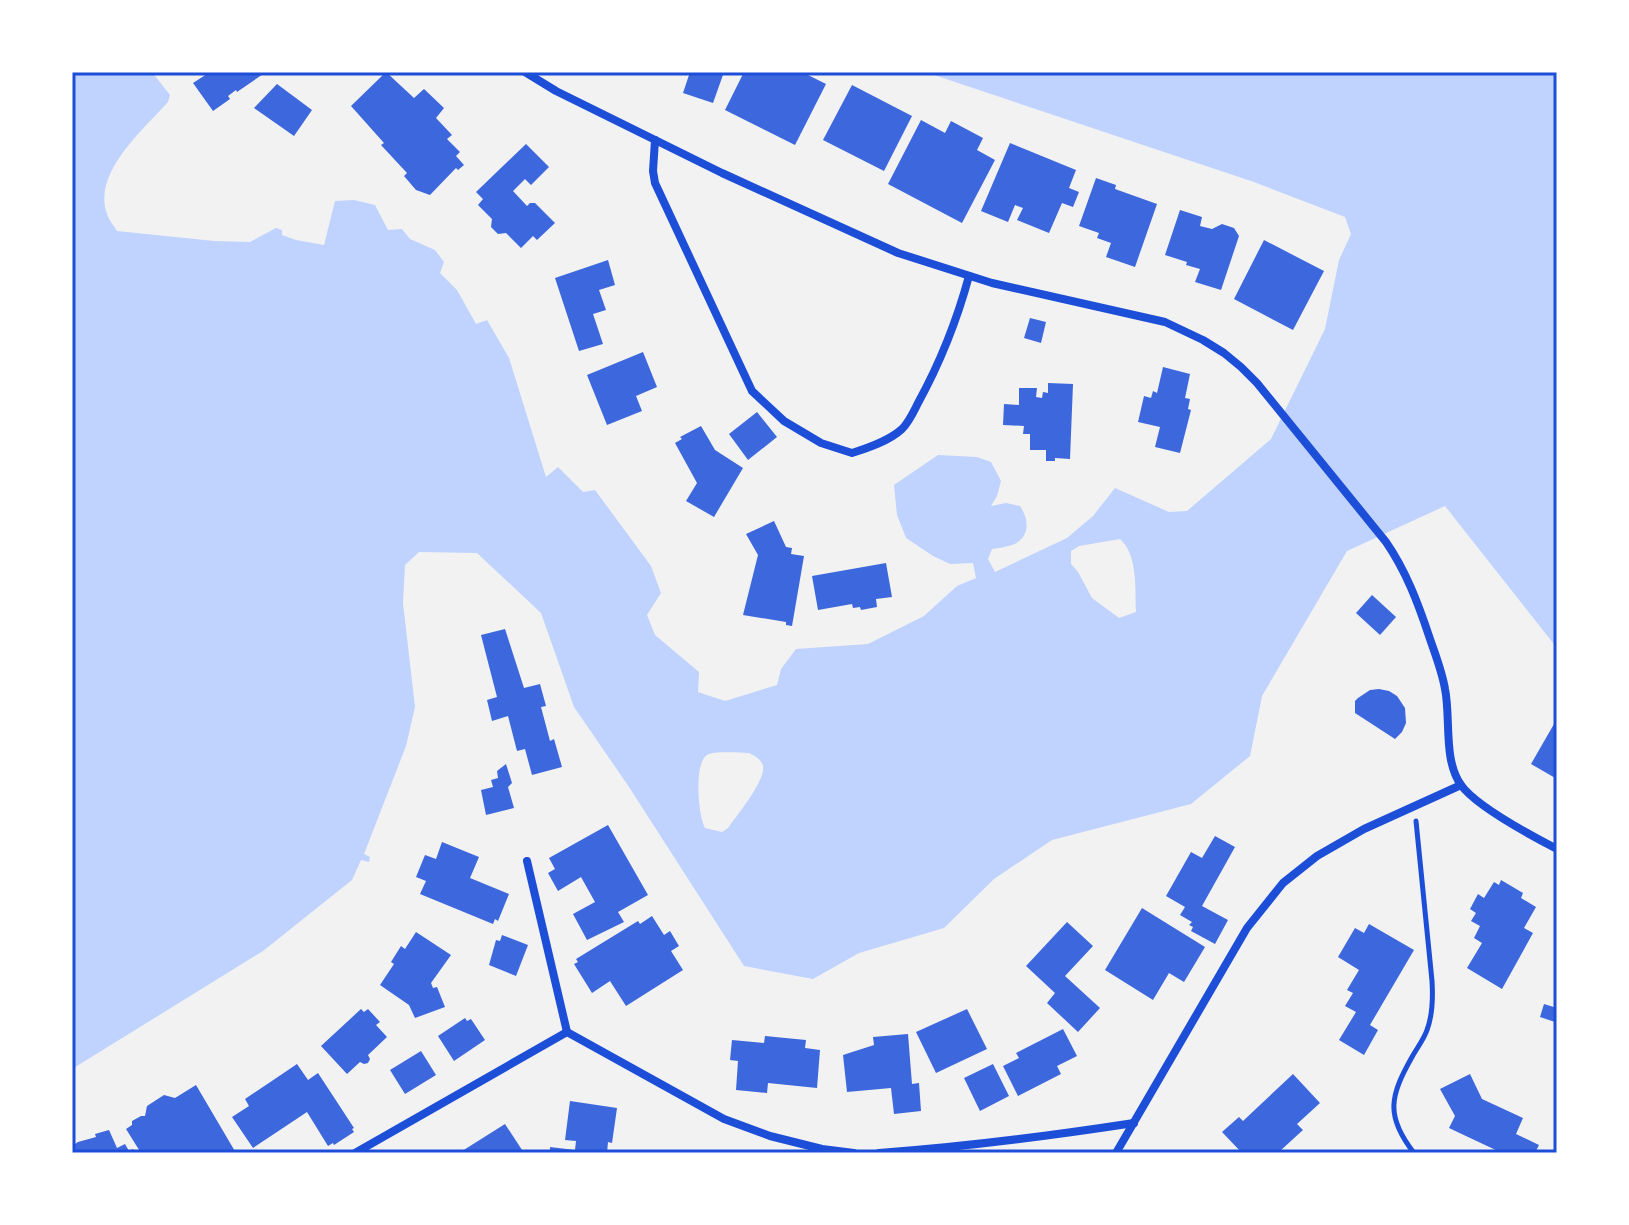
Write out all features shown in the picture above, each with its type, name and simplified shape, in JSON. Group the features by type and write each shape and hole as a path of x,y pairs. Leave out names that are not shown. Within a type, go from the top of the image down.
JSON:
{"street":[{"path":"525,72 556,91 655,140 898,253 992,283 1144,317 1184,330 1241,367 1397,557 1410,582 1441,671 1454,774 1461,785 1483,805 1557,849"},
{"path":"655,140 655,183 752,391 784,421 821,443 852,453 902,429 928,384 960,310 969,276"},
{"path":"1116,1153 1247,928 1283,883 1317,856 1364,829 1461,785"},
{"path":"527,861 567,1032 724,1119 770,1136 822,1149 854,1153"},
{"path":"355,1153 567,1032"},
{"path":"879,1153 1034,1138 1134,1123"}],"path":[{"path":"1414,1153 1395,1123 1393,1101 1399,1080 1427,1031 1433,1005 1415,805"}],"water":[{"path":"72,72 152,72 170,95 168,102 122,153 107,183 104,199 107,214 117,231 250,242 276,228 282,230 282,235 296,240 324,245 335,201 354,200 375,205 388,230 402,229 410,239 435,250 444,262 440,273 457,290 476,324 487,320 509,358 546,477 558,467 583,492 595,490 651,566 661,593 647,615 655,635 699,672 698,692 725,701 777,685 781,669 796,649 868,644 924,616 957,586 976,578 973,563 950,564 906,538 897,515 894,485 938,455 977,457 991,462 1001,481 991,506 1006,503 1020,506 1023,511 1026,528 1023,538 1012,545 992,549 988,559 995,572 1067,538 1093,516 1115,488 1169,512 1187,511 1271,439 1325,329 1339,260 1351,234 1345,217 1254,182 925,72 1557,72 1557,648 1445,506 1347,551 1262,696 1250,756 1191,804 1052,840 994,879 944,928 859,953 813,979 744,966 574,707 541,613 477,553 419,552 405,565 403,603 415,707 406,746 364,854 370,857 369,862 361,860 352,880 263,951 72,1069","holes":["1120,539 1133,563 1136,612 1119,618 1092,598 1071,564 1071,551 1079,546","713,753 749,753 763,766 756,788 728,828 722,832 705,828 698,788 704,758"]}],"building":[{"path":"210,72 266,72 236,90 228,96 230,99 213,111 193,83"},
{"path":"386,72 414,98 424,89 444,108 436,118 452,135 447,139 460,152 456,156 464,165 458,170 456,168 430,195 416,190 404,176 407,173 381,145 384,143 351,106"},
{"path":"690,72 724,72 713,103 683,93"},
{"path":"744,72 802,72 826,84 795,145 725,110"},
{"path":"277,84 312,110 294,136 254,108"},
{"path":"852,85 912,116 884,171 823,140"},
{"path":"921,120 945,133 951,121 983,138 977,150 995,160 962,223 888,184"},
{"path":"1010,143 1076,170 1069,188 1079,192 1073,207 1062,203 1049,233 1017,220 1023,208 1015,205 1008,222 981,211"},
{"path":"526,144 549,167 531,185 525,179 513,191 527,206 535,203 555,223 537,240 533,236 521,248 506,233 498,234 491,227 492,219 478,205 483,199 476,192"},
{"path":"1096,178 1116,185 1115,189 1157,204 1135,267 1106,257 1111,243 1097,238 1099,233 1079,226"},
{"path":"1180,210 1202,217 1200,226 1212,229 1222,224 1234,228 1239,236 1221,290 1195,282 1200,269 1165,255"},
{"path":"1264,240 1324,271 1293,330 1234,299"},
{"path":"608,260 615,285 599,290 606,310 593,314 603,344 579,351 555,278"},
{"path":"1030,318 1046,322 1041,343 1024,338"},
{"path":"643,352 657,387 636,396 642,411 607,425 587,375"},
{"path":"1163,367 1190,374 1185,398 1190,399 1188,409 1191,410 1180,453 1155,447 1160,427 1138,422 1144,396 1151,398 1153,391 1157,393"},
{"path":"1048,383 1073,384 1070,459 1046,461 1046,450 1030,450 1030,434 1023,434 1024,426 1003,425 1004,404 1019,405 1019,388 1037,388 1036,397 1042,398 1043,392 1048,393"},
{"path":"757,412 777,437 748,460 729,434"},
{"path":"701,426 715,450 743,468 714,517 686,501 697,483 675,443"},
{"path":"774,521 786,547 792,548 791,554 804,556 792,626 786,625 786,622 743,615 758,555 746,534"},
{"path":"886,563 892,597 876,599 877,607 861,610 860,607 853,608 852,604 818,610 812,576"},
{"path":"1372,595 1396,617 1380,635 1356,613"},
{"path":"505,629 524,688 540,684 546,706 541,707 550,741 554,739 562,767 532,775 525,749 517,751 508,716 492,721 487,700 497,697 481,635"},
{"path":"1379,689 1397,696 1405,708 1406,723 1395,739 1355,713 1358,698 1370,690"},
{"path":"1554,724 1557,726 1557,779 1531,764"},
{"path":"506,764 512,783 508,787 514,808 486,815 481,790 493,787 491,780 498,778 497,771"},
{"path":"608,825 648,895 618,912 624,922 587,940 573,914 595,902 581,877 558,891 548,873 555,869 549,858"},
{"path":"1215,836 1235,847 1202,906 1228,920 1215,944 1191,931 1193,927 1189,925 1192,922 1180,915 1185,907 1166,896 1191,852 1202,858"},
{"path":"442,842 479,857 470,878 509,894 498,921 495,919 493,924 420,894 426,881 416,877 425,855 436,859"},
{"path":"1501,880 1523,893 1521,898 1536,907 1524,928 1533,933 1502,989 1467,968 1482,943 1474,938 1480,926 1471,921 1476,913 1470,909 1478,894 1484,898 1494,882 1499,885"},
{"path":"1142,908 1205,947 1184,982 1169,973 1153,1000 1105,970"},
{"path":"652,916 664,935 670,931 679,946 671,951 683,970 626,1006 610,981 592,993 574,964 578,962 576,959 638,921 640,924"},
{"path":"1067,922 1093,946 1065,976 1100,1008 1078,1032 1047,1003 1055,993 1026,966"},
{"path":"1369,924 1414,950 1370,1025 1378,1030 1364,1055 1339,1040 1356,1012 1345,1006 1353,993 1347,990 1359,970 1338,957 1355,928 1364,933"},
{"path":"416,932 451,955 431,983 433,988 437,987 445,1007 415,1018 409,1005 380,985 401,946 405,949"},
{"path":"502,935 528,945 516,976 489,965 496,940 500,941"},
{"path":"1544,1004 1557,1008 1555,1022 1540,1017"},
{"path":"361,1009 364,1012 368,1009 380,1022 376,1025 387,1037 368,1055 368,1063 360,1062 347,1074 321,1046"},
{"path":"967,1009 987,1049 936,1073 916,1032"},
{"path":"465,1018 467,1021 471,1019 485,1040 454,1061 438,1036"},
{"path":"1063,1029 1077,1056 1057,1066 1061,1074 1018,1096 1003,1066 1019,1058 1016,1053"},
{"path":"908,1034 912,1084 919,1083 921,1111 894,1114 891,1088 847,1092 843,1055 874,1045 873,1037"},
{"path":"765,1036 806,1040 805,1048 820,1050 817,1088 768,1083 767,1093 736,1090 738,1061 730,1060 732,1040 764,1043"},
{"path":"421,1051 436,1075 405,1094 390,1070"},
{"path":"297,1064 308,1080 318,1073 354,1132 328,1146 307,1112 253,1148 232,1117 249,1106 245,1099"},
{"path":"993,1064 1009,1096 980,1111 964,1078"},
{"path":"1293,1074 1320,1103 1297,1124 1303,1130 1280,1151 1283,1153 1242,1153 1222,1132 1239,1117 1243,1121"},
{"path":"1470,1074 1482,1099 1523,1118 1516,1134 1539,1145 1535,1153 1502,1153 1449,1128 1455,1116 1440,1089"},
{"path":"196,1085 236,1153 141,1153 126,1129 132,1121 145,1116 147,1106 164,1095 175,1098"},
{"path":"570,1101 617,1108 612,1143 608,1142 607,1153 550,1153 550,1147 575,1150 576,1141 565,1140"},
{"path":"505,1124 524,1153 459,1153"},
{"path":"109,1130 117,1148 125,1144 129,1151 133,1149 136,1153 72,1153 72,1146 78,1142"}]}
